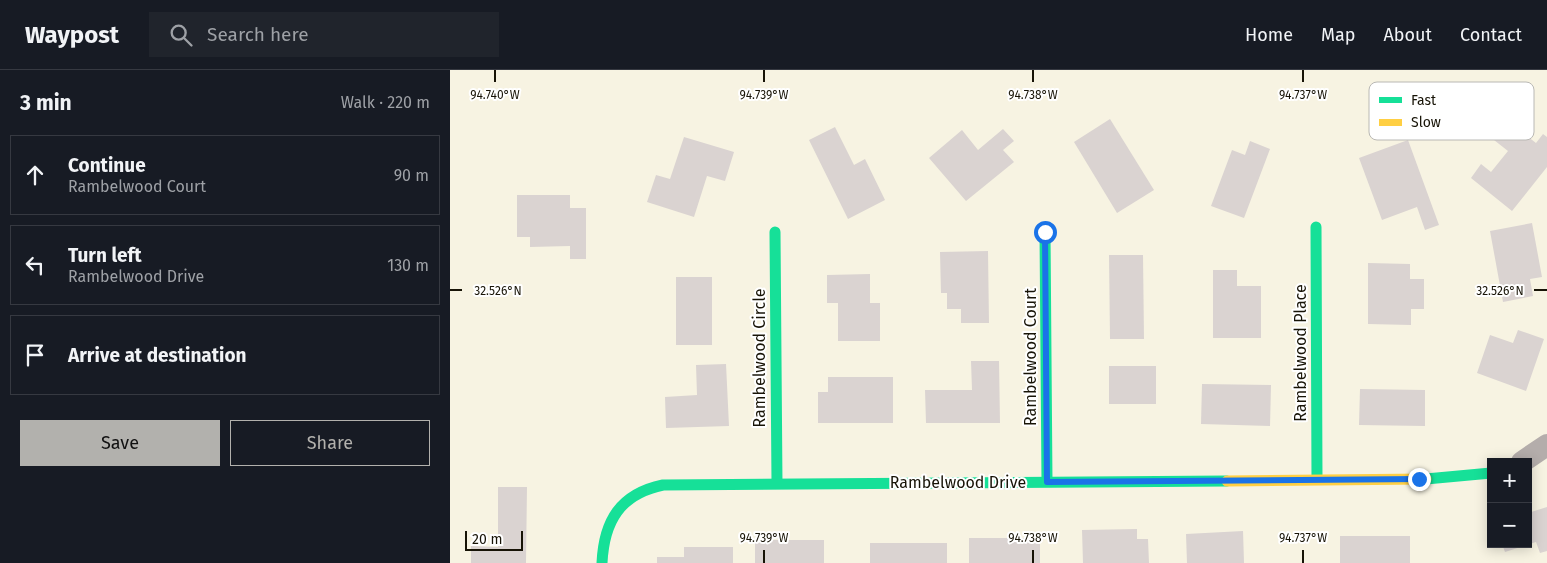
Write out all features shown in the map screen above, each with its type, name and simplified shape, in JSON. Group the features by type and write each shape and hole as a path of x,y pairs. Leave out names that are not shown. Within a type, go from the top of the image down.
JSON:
{"street":[{"name":"Rambelwood Place","path":"1316,227 1317,479"},
{"name":"Rambelwood Circle","path":"775,232 777,483"},
{"name":"Rambelwood Court","path":"1045,232 1047,482"},
{"path":"1528,458 1547,445"},
{"name":"Rambelwood Drive","path":"602,563 604,538 616,513 634,494 654,486 777,483 1448,478 1487,473"}],"building":[{"path":"1110,119 1154,190 1117,213 1074,142"},
{"path":"835,127 854,165 865,159 885,200 848,219 809,140"},
{"path":"1003,129 1014,141 1003,150 1014,162 966,201 929,158 962,130 978,150"},
{"path":"1543,134 1547,137 1547,167 1512,211 1471,178 1481,164 1491,172 1508,151 1494,140 1532,140 1536,143"},
{"path":"684,137 734,152 725,181 707,176 694,217 647,202 656,175 670,179"},
{"path":"1408,140 1439,225 1425,230 1417,207 1382,220 1359,158"},
{"path":"1250,141 1270,149 1244,218 1211,206 1232,150 1245,155"},
{"path":"517,195 570,195 570,208 586,208 586,259 570,259 570,246 530,247 530,237 517,237"},
{"path":"1532,223 1542,277 1530,279 1533,296 1503,302 1490,231"},
{"path":"988,251 989,323 961,323 961,309 947,309 947,293 941,293 940,252"},
{"path":"1109,255 1143,255 1144,339 1110,339"},
{"path":"1368,263 1410,264 1410,279 1424,279 1424,309 1411,309 1411,325 1368,324"},
{"path":"1213,270 1237,270 1237,286 1261,286 1261,338 1213,338"},
{"path":"870,274 870,303 880,303 880,341 838,341 838,303 827,303 827,275"},
{"path":"676,277 712,277 712,345 676,345"},
{"path":"1518,330 1544,339 1526,391 1477,373 1490,335 1513,343"},
{"path":"971,361 999,361 1000,423 926,423 925,390 972,390"},
{"path":"726,364 729,426 666,428 665,397 697,395 696,365"},
{"path":"1109,366 1156,366 1156,404 1109,404"},
{"path":"828,377 893,377 893,423 818,423 818,392 828,392"},
{"path":"1202,384 1271,385 1270,426 1201,424"},
{"path":"1360,389 1425,390 1425,426 1359,425"},
{"path":"498,487 527,487 526,563 471,563 471,546 498,547"},
{"path":"1547,507 1547,551 1540,553 1536,542 1532,543 1532,512"},
{"path":"1137,529 1137,539 1148,539 1149,563 1083,563 1082,530"},
{"path":"1243,531 1244,563 1187,563 1186,534"},
{"path":"1340,536 1410,536 1410,563 1340,563"},
{"path":"969,538 1040,538 1040,563 969,563"},
{"path":"755,540 824,540 824,563 755,563"},
{"path":"870,543 947,543 947,563 870,563"},
{"path":"684,547 733,547 733,563 657,563 657,557 684,557"},
{"path":"1504,548 1517,548 1505,552"}],"traffic: fast":[{"path":"1316,227 1317,479"},
{"path":"775,232 777,483"},
{"path":"1045,232 1047,481"},
{"path":"1426,479 1487,473"},
{"path":"602,563 606,534 617,512 636,495 663,485 1227,481"}],"traffic: slow":[{"path":"1227,481 1426,479"}],"route":[{"path":"1045,232 1047,482 1419,479"}]}
